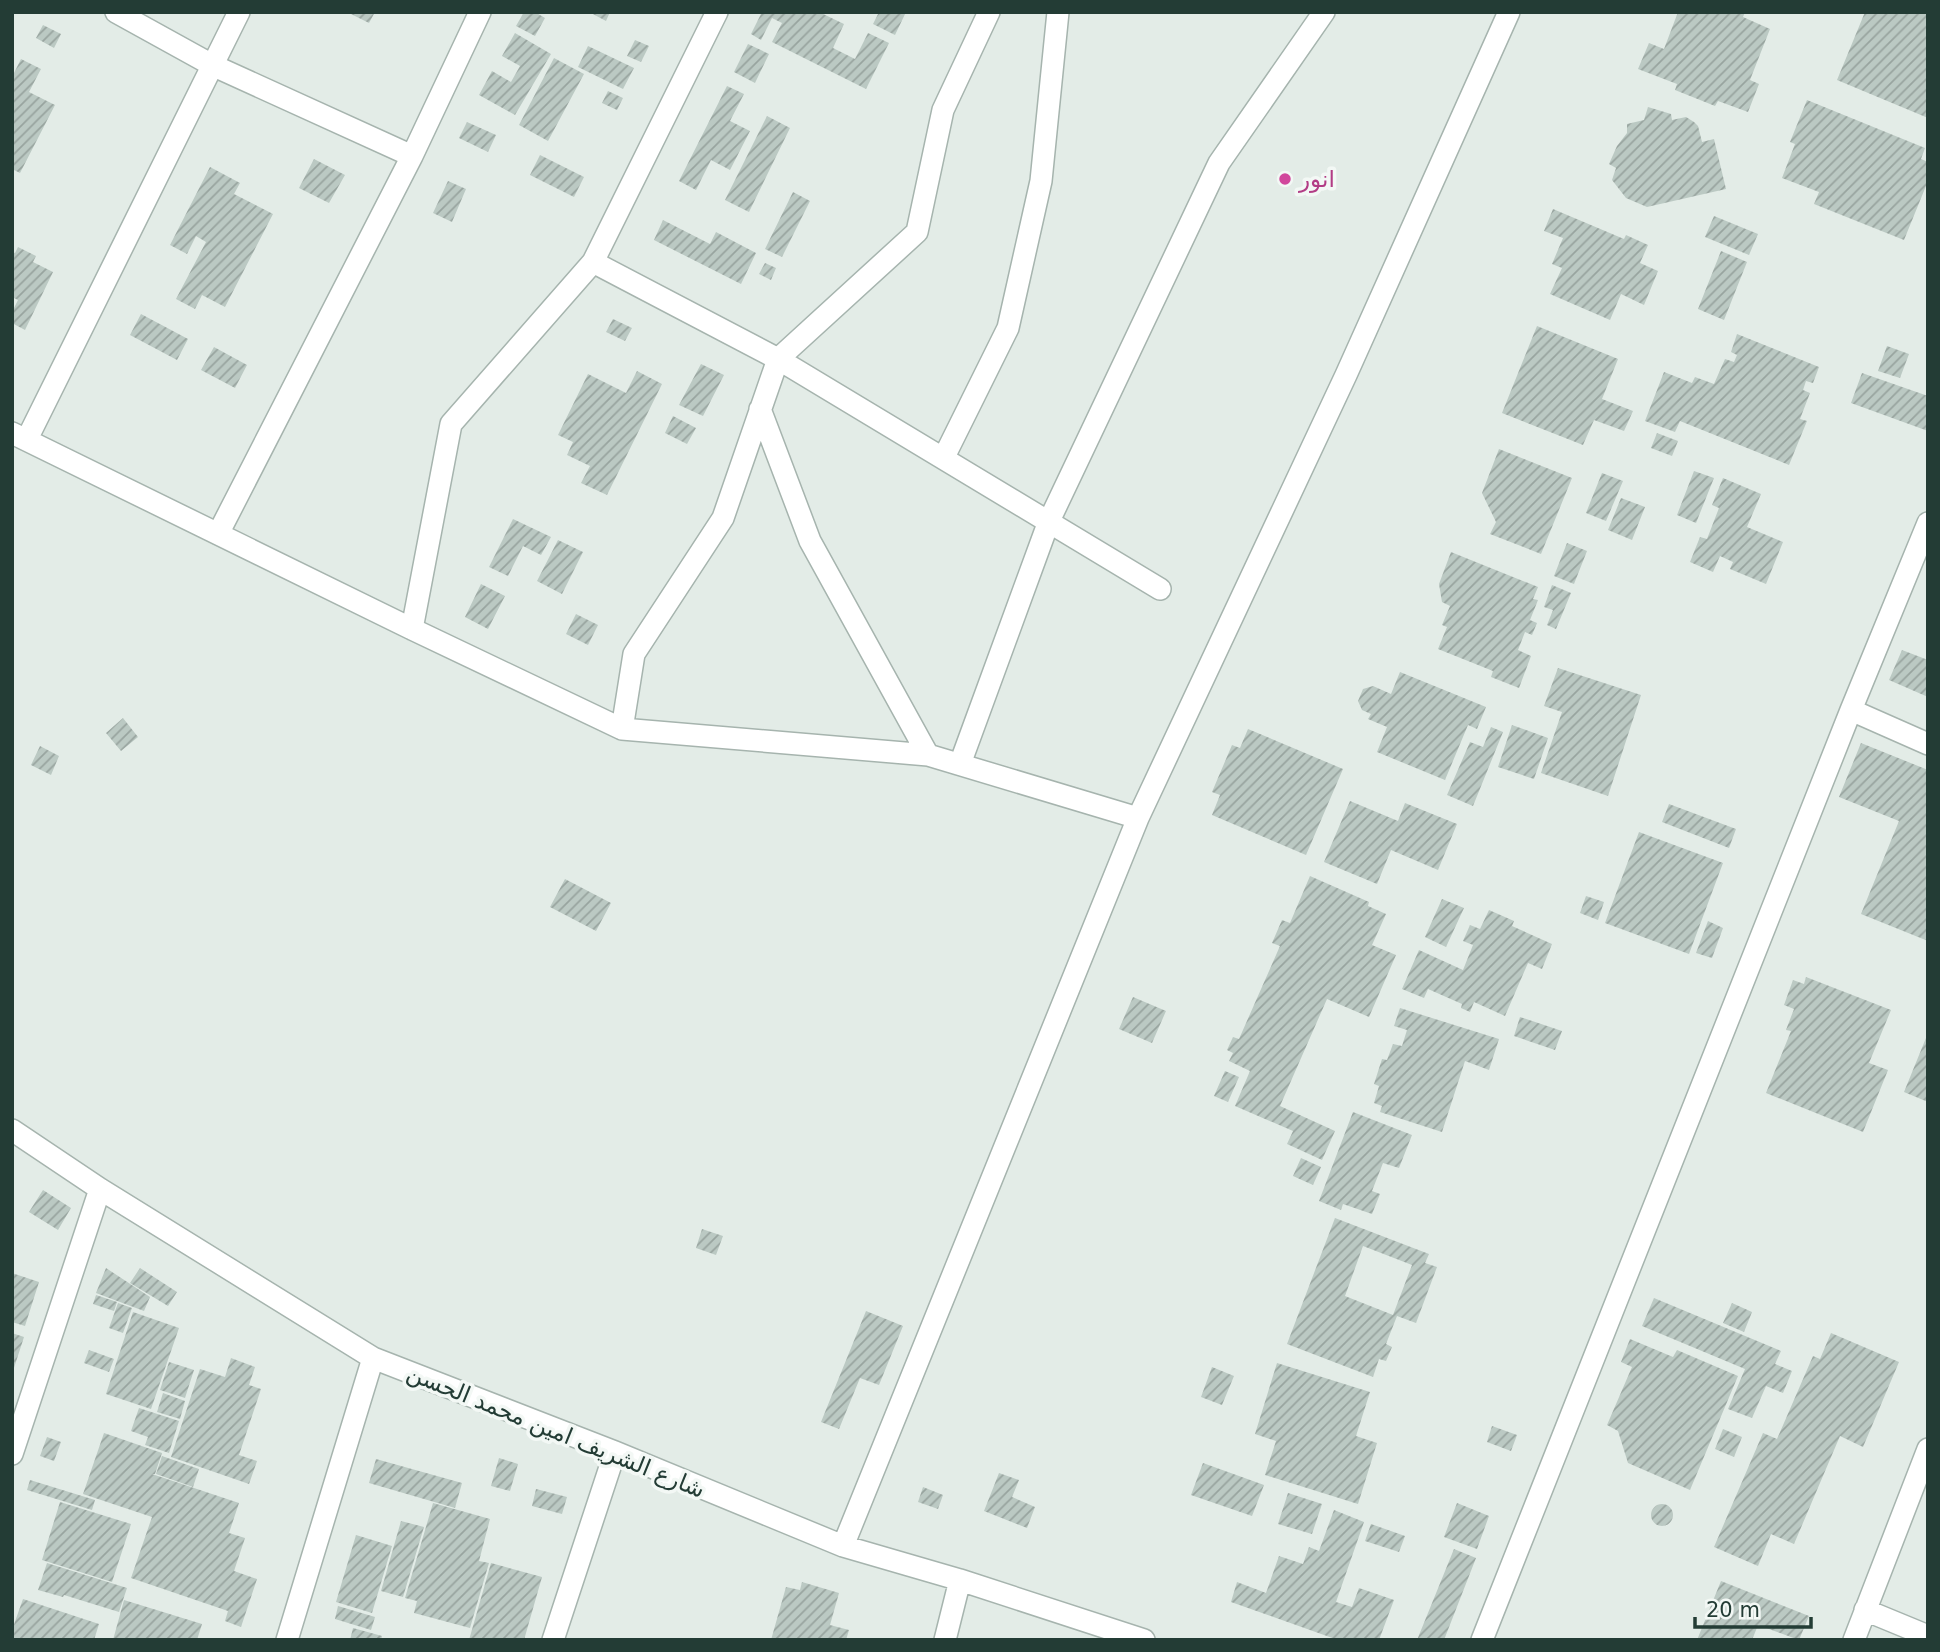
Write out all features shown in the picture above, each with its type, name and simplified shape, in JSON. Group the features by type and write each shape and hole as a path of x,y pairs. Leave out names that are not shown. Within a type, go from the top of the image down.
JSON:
{"street":[{"path":"116,12 212,65 412,156"},
{"path":"239,12 20,436 622,729 928,755 1138,818"},
{"path":"218,534 412,156 480,12"},
{"path":"412,629 451,424 593,262 717,12"},
{"path":"622,729 634,654 723,518 778,359 917,232 943,110 989,12"},
{"path":"944,457 1008,328 1041,181 1058,12"},
{"path":"960,764 1049,521 1219,163 1324,12"},
{"path":"843,1546 1138,818 1346,375 1510,12"},
{"path":"593,262 778,359 1160,589"},
{"path":"760,408 810,541 928,755"},
{"path":"1482,1640 1851,710 1928,523"},
{"path":"1851,710 1928,744"},
{"name":"شارع الشريف امين محمد الحسن","path":"12,1130 100,1189 373,1359 614,1452 843,1546 960,1580 1144,1640"},
{"path":"12,1454 100,1189"},
{"path":"287,1640 373,1359"},
{"path":"1854,1640 1928,1449"},
{"path":"553,1640 614,1452"},
{"path":"945,1640 960,1580"},
{"path":"1865,1610 1928,1636"}],"building":[{"path":"347,12 375,12 369,23"},
{"path":"524,12 535,12 545,18 535,36 516,26"},
{"path":"589,12 610,12 606,21"},
{"path":"762,12 819,12 844,24 833,48 855,59 868,33 889,43 866,89 772,42 782,23 772,18 761,40 751,34"},
{"path":"879,12 906,12 895,35 873,24"},
{"path":"1678,12 1745,12 1743,17 1770,29 1750,80 1759,84 1748,112 1718,101 1715,106 1675,90 1677,84 1638,69 1649,43 1664,49"},
{"path":"1865,12 1921,12 1928,15 1928,118 1837,80"},
{"path":"43,25 61,34 54,48 36,38"},
{"path":"515,33 551,54 515,115 479,95 492,71 511,82 520,66 502,56"},
{"path":"635,40 649,46 641,62 627,56"},
{"path":"748,44 769,54 755,83 734,72"},
{"path":"588,46 634,68 623,89 578,67"},
{"path":"554,58 584,74 548,141 519,125"},
{"path":"21,59 41,69 29,92 55,105 20,173 12,169 12,77"},
{"path":"727,86 744,94 730,121 750,131 730,170 711,160 696,190 679,181"},
{"path":"608,91 623,98 617,110 602,103"},
{"path":"1807,100 1925,148 1921,159 1928,162 1928,181 1904,240 1814,204 1819,192 1782,178 1795,144 1790,142"},
{"path":"1648,107 1671,114 1672,120 1686,117 1694,122 1698,126 1702,142 1714,139 1726,189 1647,207 1626,198 1612,180 1616,168 1609,164 1617,146 1627,133 1627,124 1644,120"},
{"path":"767,116 790,128 749,212 725,200"},
{"path":"467,122 496,135 488,152 459,138"},
{"path":"540,155 584,177 574,197 530,175"},
{"path":"314,159 345,175 329,203 299,188"},
{"path":"210,167 240,183 234,194 273,214 225,307 202,295 195,309 176,299 206,242 196,236 187,254 170,245"},
{"path":"448,181 466,189 452,222 433,213"},
{"path":"793,192 810,201 782,257 765,249"},
{"path":"1553,209 1624,239 1626,235 1648,245 1640,263 1658,271 1644,305 1621,294 1610,320 1550,294 1562,268 1552,264 1563,238 1544,231"},
{"path":"1714,216 1758,234 1749,255 1705,237"},
{"path":"663,220 710,244 716,232 756,253 741,284 654,240"},
{"path":"18,247 36,256 33,262 53,272 25,330 12,323 12,312 18,300 12,297 12,252 15,253"},
{"path":"1721,251 1747,262 1724,320 1698,309"},
{"path":"765,263 776,268 771,280 759,274"},
{"path":"141,314 188,339 177,360 130,335"},
{"path":"613,319 632,328 625,341 606,332"},
{"path":"1537,326 1618,359 1602,399 1633,411 1624,431 1594,420 1583,445 1502,413"},
{"path":"1737,334 1819,367 1813,383 1806,381 1803,390 1810,393 1800,419 1807,421 1789,465 1680,421 1675,432 1645,421 1664,372 1692,383 1695,377 1714,384 1725,359 1734,362 1737,355 1731,352"},
{"path":"1887,346 1909,354 1900,378 1878,371"},
{"path":"214,347 247,365 235,388 201,370"},
{"path":"701,364 724,375 703,416 679,405"},
{"path":"637,371 662,384 607,495 581,483 590,466 567,455 573,442 558,435 588,374 626,393"},
{"path":"1862,373 1928,396 1928,431 1851,403"},
{"path":"673,416 696,428 687,444 665,433"},
{"path":"1657,433 1678,441 1672,456 1651,448"},
{"path":"1499,449 1572,478 1541,554 1490,534 1496,522 1482,493"},
{"path":"1694,471 1714,478 1696,523 1677,515"},
{"path":"1602,473 1623,481 1606,521 1586,513"},
{"path":"1723,478 1761,494 1747,527 1783,542 1766,584 1730,569 1733,562 1720,556 1713,572 1690,562 1700,537 1707,539 1719,508 1712,505"},
{"path":"1621,498 1645,507 1632,540 1608,530"},
{"path":"513,519 551,537 541,555 523,546 508,576 489,567"},
{"path":"558,540 583,552 562,594 537,581"},
{"path":"1567,543 1587,551 1574,584 1554,576"},
{"path":"1451,552 1538,587 1533,599 1538,600 1530,620 1537,623 1532,635 1525,632 1518,650 1531,656 1519,688 1491,677 1493,671 1438,649 1447,627 1442,625 1450,606 1442,602 1439,584"},
{"path":"481,584 505,596 488,629 465,617"},
{"path":"1552,585 1571,593 1556,629 1547,625 1553,610 1544,607"},
{"path":"576,614 598,625 588,645 566,634"},
{"path":"1902,650 1928,660 1928,697 1889,680"},
{"path":"1558,668 1641,695 1608,796 1541,773 1562,712 1544,706"},
{"path":"1400,672 1486,707 1477,729 1468,725 1445,780 1377,752 1387,727 1368,719 1371,714 1362,710 1358,701 1363,689 1373,686 1391,694"},
{"path":"123,718 138,737 121,751 106,733"},
{"path":"1512,725 1548,738 1534,779 1498,767"},
{"path":"1491,727 1503,732 1473,806 1447,795 1470,742 1483,747"},
{"path":"1248,729 1343,769 1306,855 1212,815 1220,795 1212,792 1232,745 1240,748"},
{"path":"1861,743 1928,770 1928,941 1861,914 1899,821 1839,797"},
{"path":"40,746 59,756 51,775 31,765"},
{"path":"1350,801 1398,821 1405,803 1457,824 1438,870 1391,850 1377,884 1324,862"},
{"path":"1669,804 1736,829 1729,848 1662,822"},
{"path":"1639,832 1723,863 1689,954 1605,923"},
{"path":"1310,876 1369,902 1368,906 1386,914 1372,945 1396,955 1369,1017 1327,999 1280,1106 1335,1131 1322,1160 1287,1144 1293,1131 1235,1106 1250,1071 1229,1061 1233,1053 1227,1050 1233,1037 1239,1039 1280,946 1272,943 1282,920 1290,923"},
{"path":"565,879 611,903 596,931 550,907"},
{"path":"1586,896 1604,902 1598,920 1580,913"},
{"path":"1442,899 1464,908 1446,947 1425,937"},
{"path":"1489,910 1514,921 1512,926 1552,944 1542,969 1528,963 1505,1016 1474,1002 1470,1012 1461,1008 1462,1004 1428,989 1424,998 1402,989 1419,950 1463,970 1473,945 1463,941 1470,925 1480,929"},
{"path":"1708,921 1723,928 1712,958 1696,953"},
{"path":"1806,977 1891,1010 1869,1063 1888,1070 1863,1132 1766,1093 1791,1031 1786,1030 1794,1009 1784,1005 1793,980 1804,984"},
{"path":"1133,997 1166,1011 1152,1043 1119,1029"},
{"path":"1400,1008 1499,1039 1489,1070 1465,1061 1442,1132 1380,1112 1382,1106 1374,1103 1379,1086 1374,1084 1382,1059 1387,1060 1393,1044 1402,1046 1407,1030 1394,1026"},
{"path":"1520,1017 1562,1031 1555,1050 1514,1036"},
{"path":"1928,1033 1928,1102 1904,1092"},
{"path":"1225,1071 1239,1077 1228,1102 1214,1096"},
{"path":"1353,1112 1412,1135 1399,1168 1383,1163 1372,1191 1380,1194 1372,1214 1343,1204 1341,1210 1319,1201"},
{"path":"1301,1158 1321,1167 1313,1185 1293,1176"},
{"path":"43,1190 71,1208 58,1230 29,1212"},
{"path":"1335,1218 1429,1254 1425,1263 1437,1267 1416,1323 1397,1316 1386,1344 1392,1347 1386,1361 1379,1359 1373,1377 1287,1344","holes":["1363,1246 1412,1265 1393,1315 1345,1296"]},
{"path":"702,1229 723,1236 716,1255 696,1248"},
{"path":"106,1268 150,1297 144,1311 96,1293"},
{"path":"140,1268 177,1292 168,1306 130,1283"},
{"path":"12,1273 39,1282 25,1326 12,1322"},
{"path":"96,1295 117,1302 114,1311 93,1304"},
{"path":"1654,1298 1781,1351 1775,1364 1792,1371 1783,1393 1766,1386 1752,1418 1728,1409 1745,1369 1642,1326"},
{"path":"118,1303 132,1308 123,1333 109,1328"},
{"path":"1732,1303 1752,1312 1744,1332 1723,1323"},
{"path":"866,1311 903,1326 879,1385 860,1378 839,1429 821,1422"},
{"path":"133,1312 179,1328 151,1409 106,1394"},
{"path":"12,1333 24,1337 13,1371 12,1371"},
{"path":"1831,1333 1899,1362 1863,1447 1840,1436 1794,1544 1771,1534 1758,1566 1714,1547 1763,1433 1777,1439 1813,1356 1820,1359"},
{"path":"1630,1339 1673,1357 1677,1350 1738,1376 1690,1490 1628,1463 1618,1431 1607,1425 1632,1367 1621,1362"},
{"path":"89,1350 114,1359 109,1372 84,1363"},
{"path":"231,1358 255,1367 249,1385 261,1389 239,1455 257,1461 249,1484 171,1457 200,1369 225,1377"},
{"path":"169,1362 194,1370 185,1398 160,1390"},
{"path":"1277,1363 1370,1392 1356,1436 1377,1443 1358,1504 1265,1475 1276,1441 1255,1434"},
{"path":"1212,1367 1234,1376 1222,1405 1201,1397"},
{"path":"163,1393 185,1401 180,1419 157,1412"},
{"path":"139,1408 179,1421 169,1453 145,1445 148,1437 131,1431"},
{"path":"1492,1426 1517,1435 1511,1451 1487,1442"},
{"path":"1723,1429 1742,1437 1734,1457 1715,1449"},
{"path":"104,1433 162,1453 155,1474 152,1474 239,1503 229,1533 245,1538 234,1571 257,1579 241,1627 225,1621 228,1611 131,1578 152,1517 83,1494"},
{"path":"47,1437 61,1442 54,1461 40,1456"},
{"path":"162,1456 199,1469 193,1487 156,1474"},
{"path":"499,1458 518,1464 510,1491 491,1486"},
{"path":"376,1459 462,1483 455,1508 369,1483"},
{"path":"1203,1463 1264,1485 1252,1516 1191,1495"},
{"path":"999,1473 1019,1480 1012,1497 1035,1507 1027,1528 984,1511"},
{"path":"30,1480 95,1500 92,1510 27,1490"},
{"path":"923,1487 943,1495 938,1509 918,1502"},
{"path":"536,1489 567,1497 562,1514 532,1506"},
{"path":"1288,1493 1322,1504 1312,1534 1278,1524"},
{"path":"60,1502 131,1524 112,1582 42,1560"},
{"path":"433,1503 490,1519 479,1561 489,1563 470,1628 414,1613 417,1601 405,1598"},
{"path":"1457,1503 1489,1516 1477,1549 1444,1537"},
{"path":"1662,1504 1670,1507 1673,1515 1670,1523 1662,1526 1654,1523 1651,1515 1654,1507"},
{"path":"1334,1510 1364,1522 1336,1602 1352,1607 1359,1588 1394,1600 1379,1640 1338,1640 1231,1602 1237,1582 1266,1593 1279,1556 1303,1564 1309,1547 1319,1551"},
{"path":"401,1521 424,1527 403,1597 381,1591"},
{"path":"1371,1524 1405,1536 1399,1552 1365,1541"},
{"path":"356,1535 392,1546 372,1613 336,1602"},
{"path":"1454,1549 1476,1558 1444,1640 1417,1640"},
{"path":"47,1563 127,1588 119,1612 38,1590"},
{"path":"491,1563 542,1577 524,1640 469,1640"},
{"path":"1721,1581 1809,1616 1799,1640 1758,1625 1752,1640 1697,1640"},
{"path":"802,1582 839,1593 830,1625 849,1630 846,1640 771,1640 786,1587 800,1590"},
{"path":"23,1599 99,1624 94,1640 12,1640 12,1630"},
{"path":"124,1600 202,1624 197,1640 113,1640"},
{"path":"338,1606 375,1617 371,1630 335,1619"},
{"path":"353,1628 382,1636 381,1640 350,1640"}],"place":[{"name":"انور","path":"1285,179"}]}
